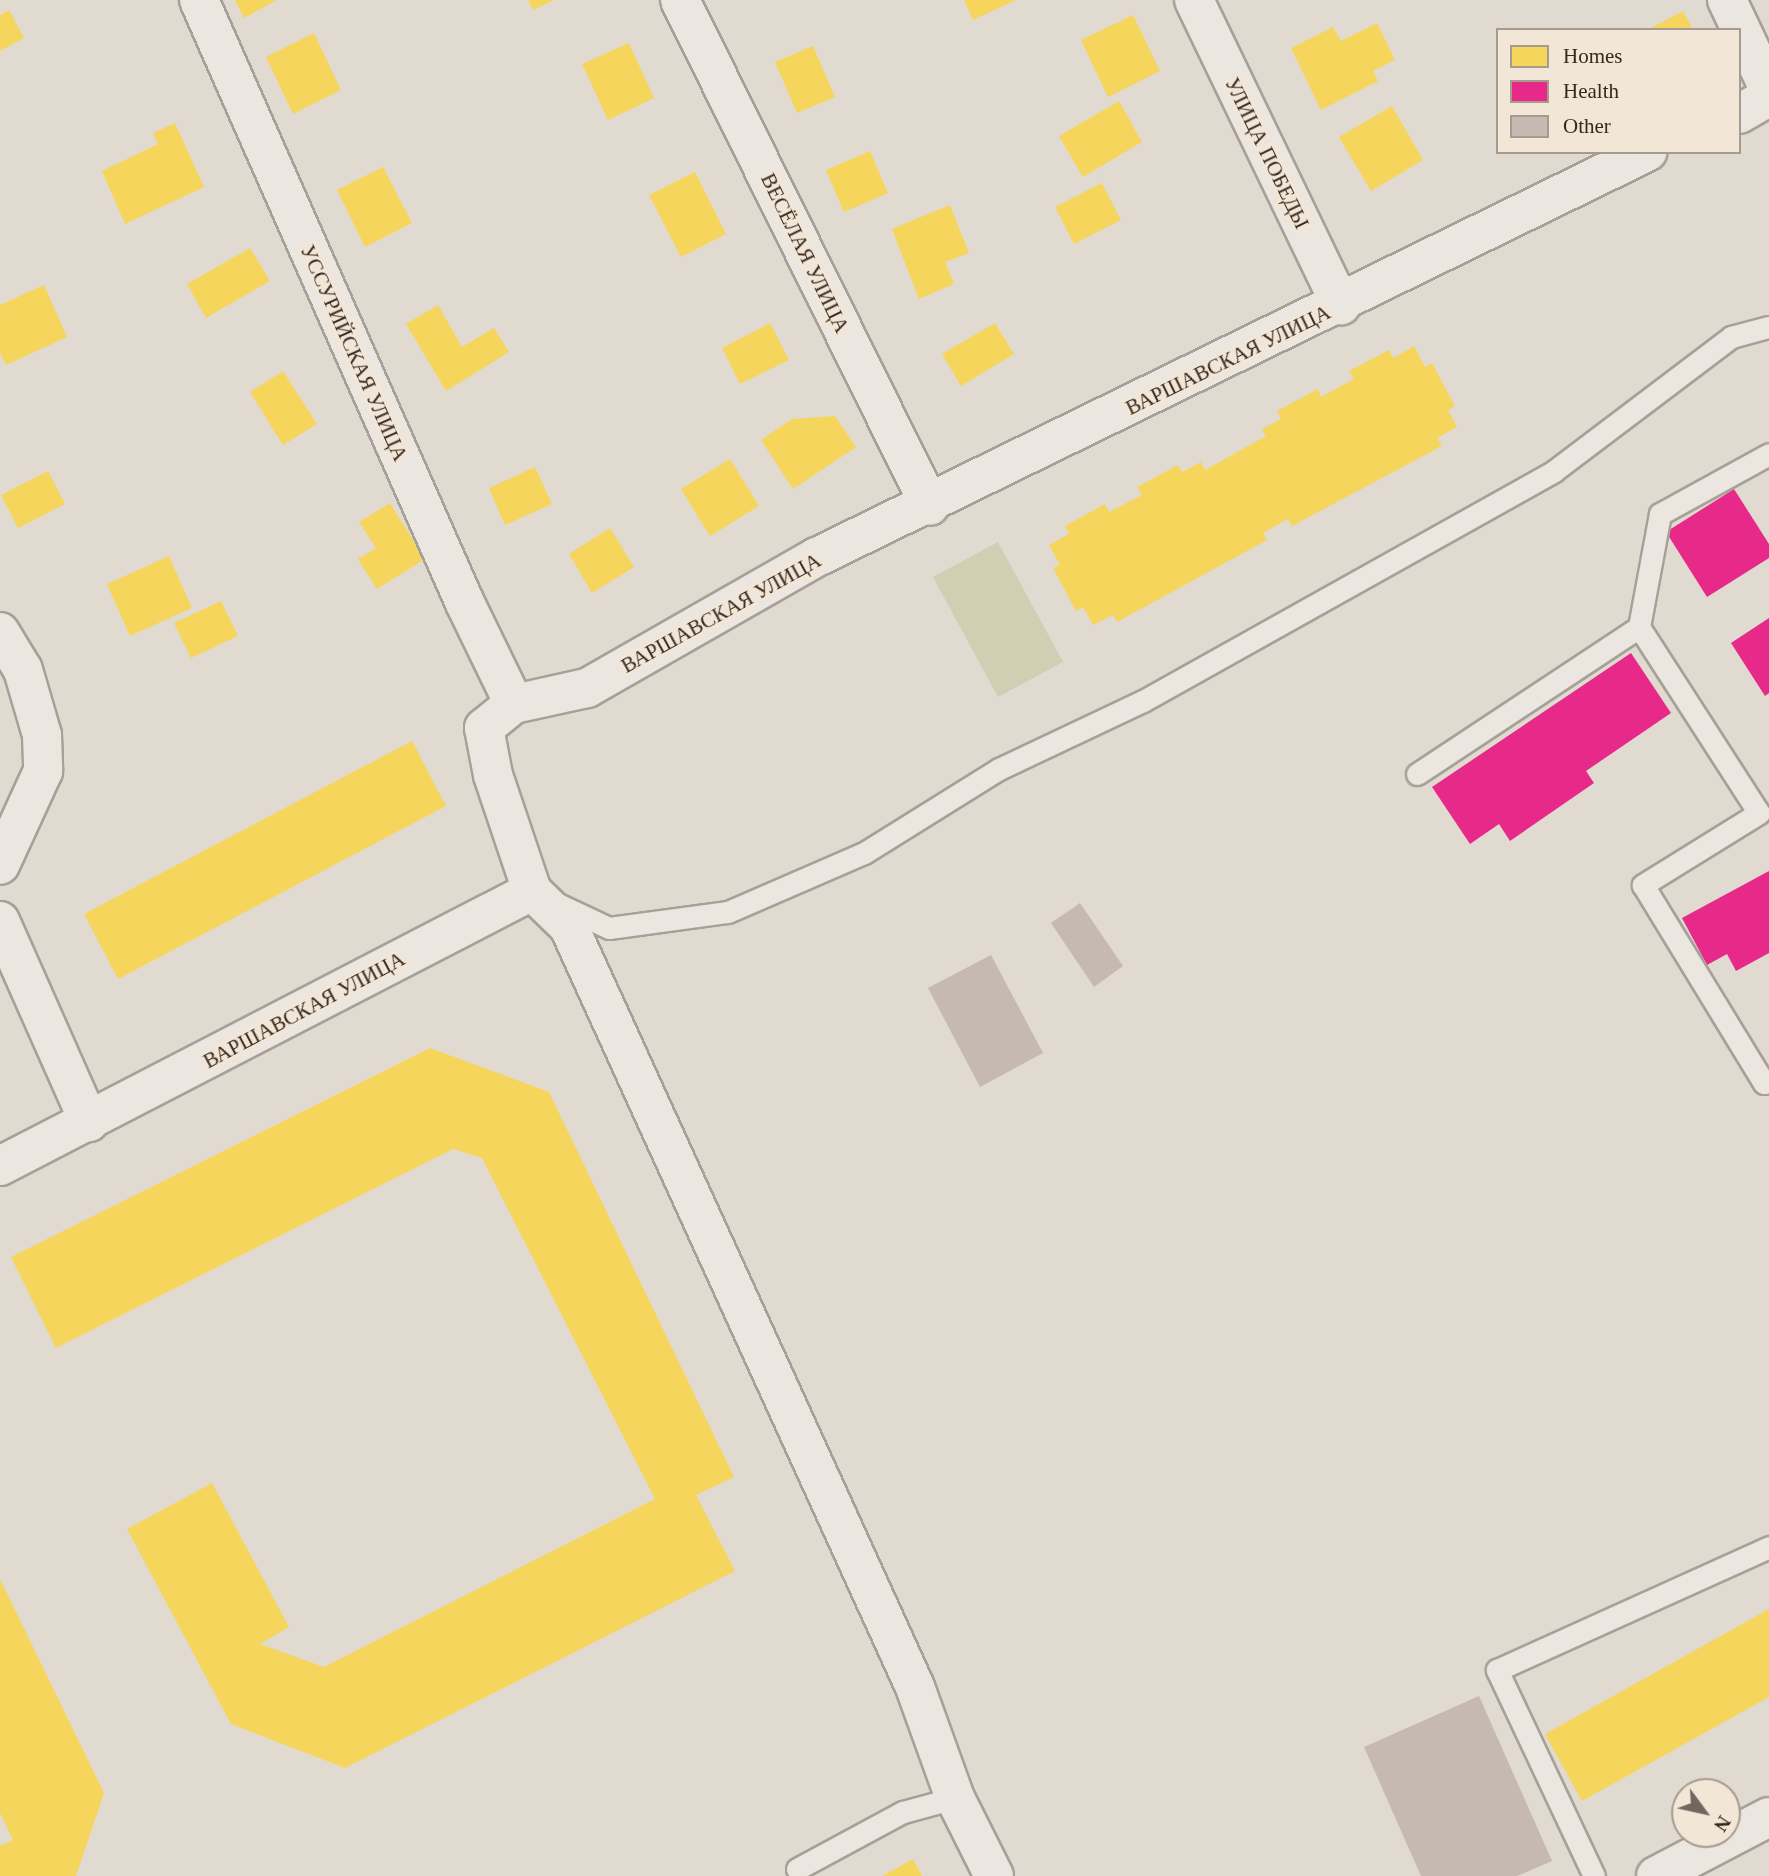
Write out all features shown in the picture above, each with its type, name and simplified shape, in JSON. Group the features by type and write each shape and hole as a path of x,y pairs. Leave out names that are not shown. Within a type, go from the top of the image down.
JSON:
{"street":[{"name":"УССУРИЙСКАЯ УЛИЦА","path":"199,0 465,603 514,704"},
{"name":"ВЕСЁЛАЯ УЛИЦА","path":"680,0 930,506"},
{"name":"УЛИЦА ПОБЕДЫ","path":"1194,0 1341,305"},
{"path":"1727,0 1740,28"},
{"path":"1741,30 1769,89"},
{"path":"1741,113 1769,97"},
{"name":"ВАРШАВСКАЯ УЛИЦА","path":"0,1166 531,891 493,775 484,728 514,704 587,688 817,557 930,506 1643,154"},
{"path":"0,632 23,670 42,735 43,771 0,865"},
{"path":"531,891 569,928 915,1687 955,1798 994,1876"},
{"path":"0,922 89,1122"},
{"path":"1656,1876 1769,1817"}],"lane":[{"path":"531,891 609,928 728,912 863,853 999,769 1143,701 1554,471 1731,337 1769,327"},
{"path":"1769,454 1660,514 1639,627 1764,810 1643,885 1764,1083 1769,1080"},
{"path":"1417,774 1639,627"},
{"path":"1594,1876 1497,1670 1769,1547"},
{"path":"797,1869 903,1812 955,1798"}],"shaded area":[{"path":"998,542 1063,662 998,697 933,577"}],"building: Homes":[{"path":"235,0 277,0 244,18"},
{"path":"528,0 554,0 533,10"},
{"path":"964,0 1016,0 973,20"},
{"path":"9,10 24,38 0,51 0,15"},
{"path":"1683,11 1692,28 1651,28"},
{"path":"1133,15 1160,71 1108,97 1081,40"},
{"path":"1377,23 1395,60 1373,71 1378,81 1321,110 1291,48 1333,27 1341,41"},
{"path":"314,33 341,90 293,114 266,57"},
{"path":"629,43 654,98 608,120 582,64"},
{"path":"813,46 835,97 797,113 775,62"},
{"path":"1119,101 1142,142 1083,177 1059,136"},
{"path":"1392,106 1423,160 1371,191 1339,137"},
{"path":"175,123 204,187 125,224 102,171 158,144 153,133"},
{"path":"870,151 888,193 844,212 826,170"},
{"path":"383,167 412,223 365,247 337,190"},
{"path":"695,172 726,234 681,257 649,195"},
{"path":"1102,183 1121,220 1074,244 1055,207"},
{"path":"950,205 969,253 945,262 954,284 919,299 892,229"},
{"path":"250,248 270,281 206,318 187,284"},
{"path":"44,285 67,337 6,365 0,353 0,305"},
{"path":"438,305 462,347 494,328 509,352 446,391 406,324"},
{"path":"770,323 789,360 740,384 722,348"},
{"path":"995,323 1014,354 961,386 942,354"},
{"path":"1414,346 1425,367 1432,363 1455,406 1448,410 1457,427 1437,438 1442,446 1292,526 1288,519 1263,533 1267,540 1117,622 1113,615 1093,625 1083,607 1076,611 1053,568 1060,565 1049,545 1069,534 1065,526 1105,504 1109,512 1142,495 1137,487 1178,465 1182,472 1201,462 1205,470 1266,436 1262,429 1281,419 1277,411 1318,389 1321,397 1354,379 1349,371 1389,350 1393,358"},
{"path":"283,371 317,424 283,445 250,392"},
{"path":"835,416 856,447 793,489 761,440 792,419"},
{"path":"730,459 759,506 710,536 681,489"},
{"path":"535,467 552,504 505,525 489,488"},
{"path":"48,471 65,504 18,528 1,495"},
{"path":"390,503 425,559 377,589 358,559 376,548 359,522"},
{"path":"610,528 634,567 592,593 569,554"},
{"path":"169,556 192,608 130,636 107,584"},
{"path":"221,601 238,636 191,658 174,623"},
{"path":"412,741 446,806 118,979 84,914"},
{"path":"430,1048 549,1092 734,1477 696,1495 735,1571 345,1768 231,1724 127,1529 212,1483 289,1627 260,1644 324,1667 655,1499 482,1158 453,1149 56,1348 11,1257"},
{"path":"0,1579 104,1793 76,1876 0,1876 0,1846 13,1840 0,1813"},
{"path":"1769,1609 1769,1697 1582,1801 1545,1734"},
{"path":"913,1859 922,1876 882,1876"}],"building: Health":[{"path":"1734,489 1769,544 1769,558 1707,597 1666,532"},
{"path":"1769,618 1769,693 1765,696 1731,643"},
{"path":"1631,653 1671,713 1586,771 1594,783 1510,841 1499,824 1470,844 1432,787"},
{"path":"1769,871 1769,953 1736,971 1727,954 1707,965 1682,918"}],"building: Other":[{"path":"1080,903 1123,966 1094,987 1051,923"},
{"path":"991,955 1043,1053 980,1087 928,988"},
{"path":"1479,1696 1552,1861 1517,1876 1421,1876 1364,1747"}]}
